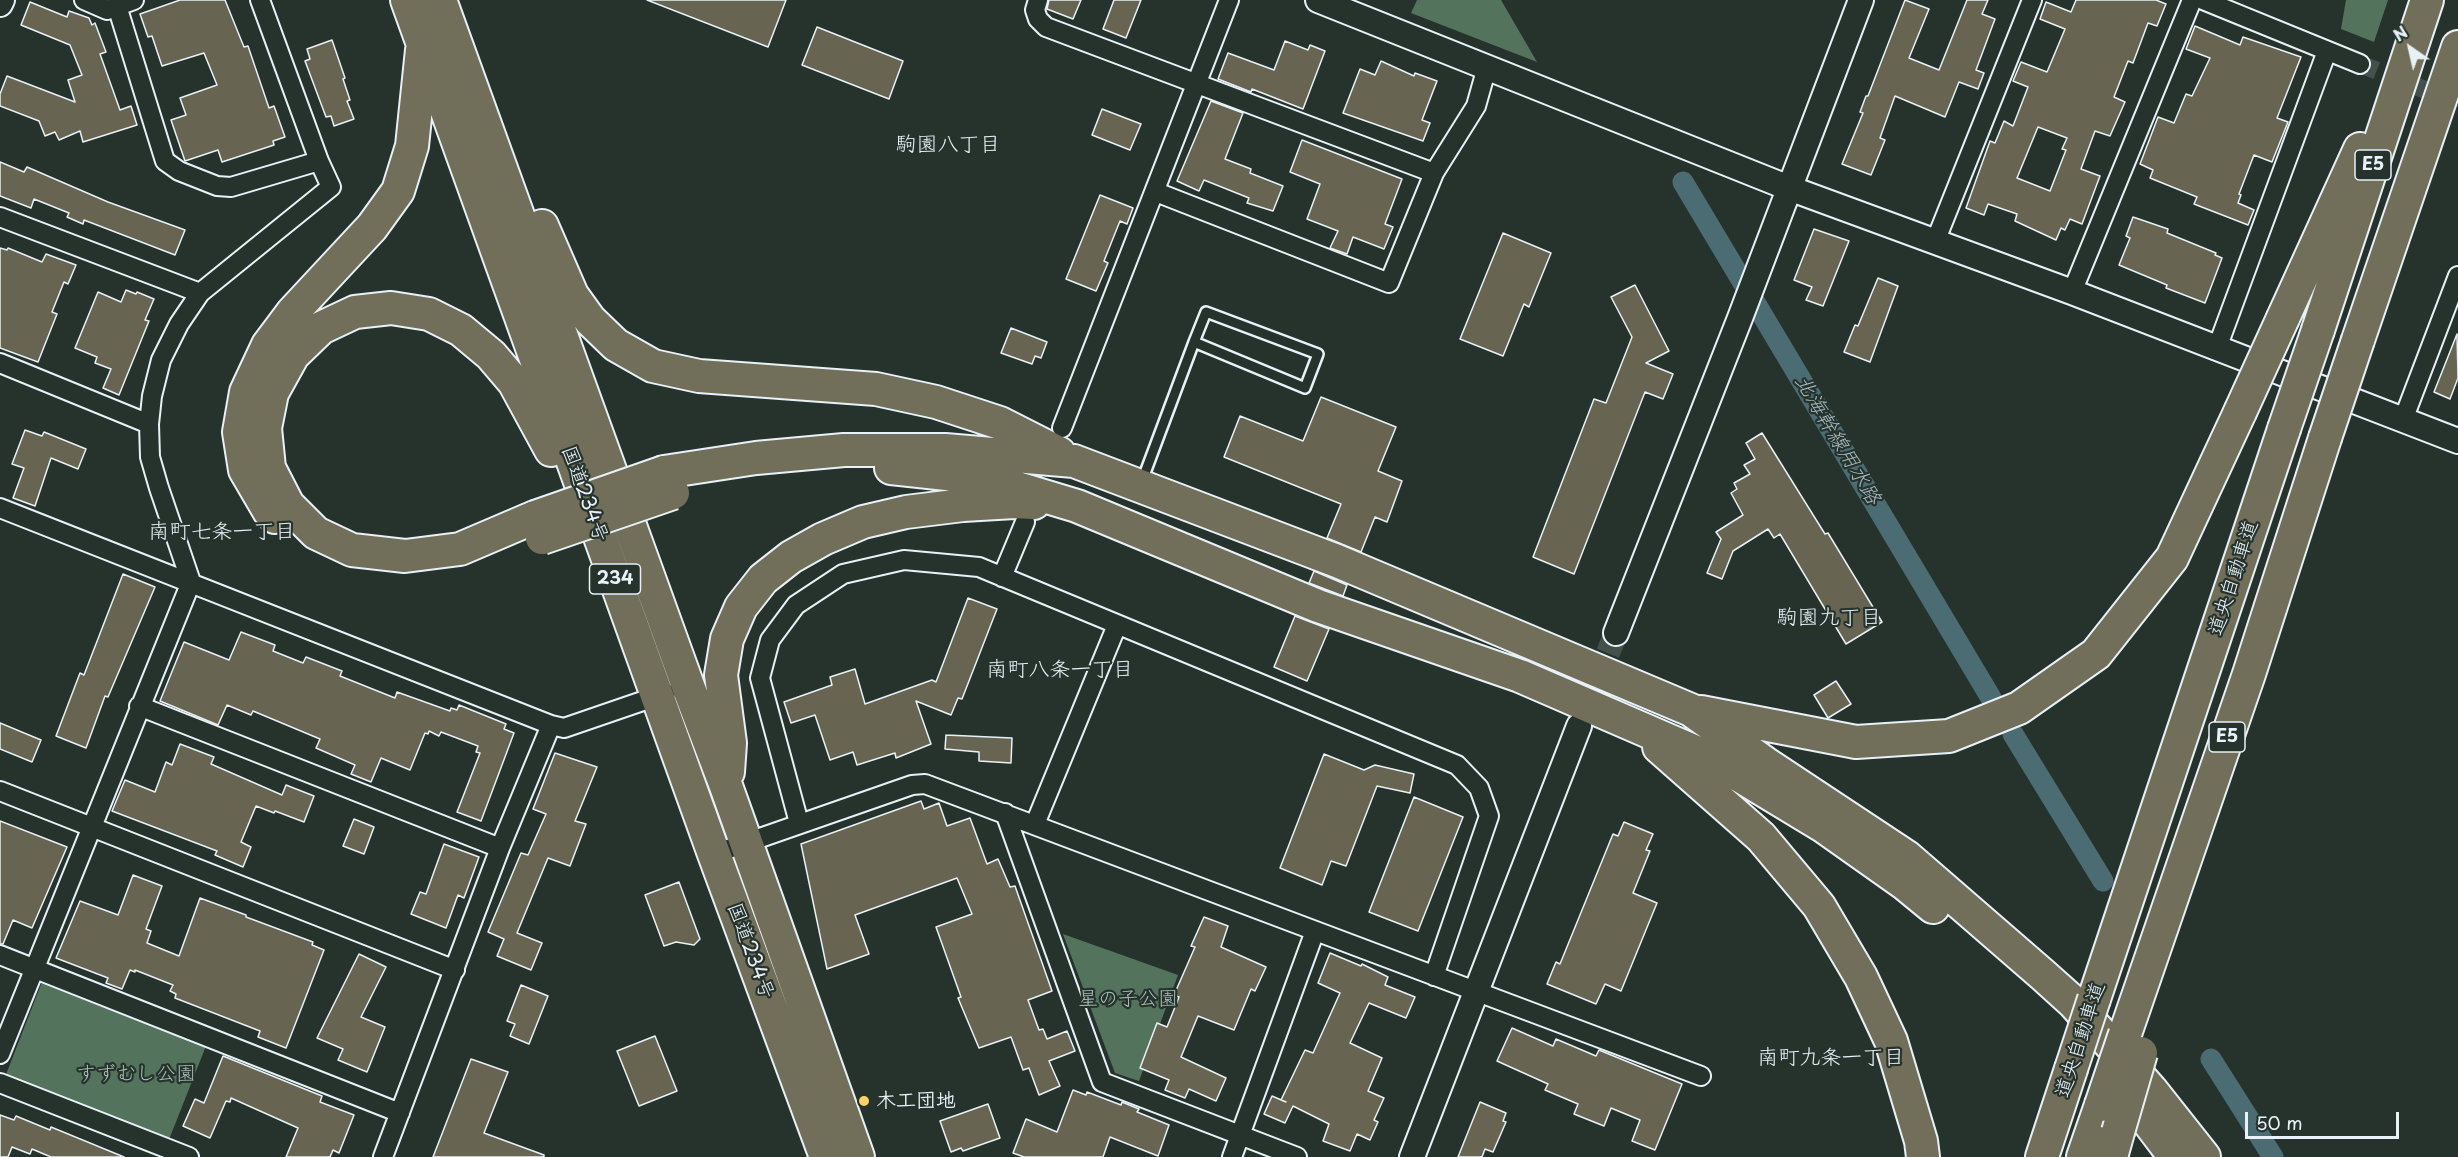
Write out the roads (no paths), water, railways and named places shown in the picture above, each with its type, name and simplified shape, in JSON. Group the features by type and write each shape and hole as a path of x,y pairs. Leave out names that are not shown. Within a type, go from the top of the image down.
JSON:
{"highway":[{"name":"国道234号","path":"407,0 714,854 826,1157"},
{"name":"国道234号","path":"440,0 687,686 726,786 858,1157"},
{"path":"474,95 530,201 572,295 590,320 616,345 653,366 699,376 876,389 936,402 1000,423 1074,461 1337,561 1692,710 1856,742 1949,736 2019,708 2096,654 2172,558 2423,14"},
{"name":"道央自動車道","path":"2042,1157 2423,14"},
{"path":"423,45 412,146 398,191 372,227 292,313 268,345 246,392 240,432 245,470 269,511 309,550 348,569 392,576 427,574 474,562 539,527"},
{"name":"道央自動車道","path":"2084,1157 2101,1105 2133,1044 2325,438 2458,47"},
{"path":"590,511 550,448 513,382 491,355 461,330 429,314 391,308 355,312 321,328 293,355 272,393 264,428 269,468 288,505 316,533 352,550 405,556 460,549 539,527 668,482 756,458 844,450 945,450 1074,461"},
{"path":"668,482 762,478 823,471 891,468 984,478 1077,506 1318,606 1520,676 1714,760 1823,826 1905,884 1974,941 2058,1018 2141,1112 2175,1157"},
{"path":"726,786 730,742 721,675 727,639 741,607 763,579 791,557 823,539 863,522 906,512 1014,502 1077,506"},
{"path":"1692,710 1765,763 1906,857 2043,975 2073,1002 2151,1090 2204,1157"},
{"path":"1633,725 1761,837 1819,906 1861,977 1891,1041 1921,1142 1923,1157"},
{"path":"2115,1145 2133,1044"}],"street":[{"path":"0,4 2,0"},
{"path":"84,0 107,10 125,3 165,161 179,171 217,186 231,188 318,161"},
{"path":"0,1054 191,582 150,457 149,424 152,396 161,360 179,324 200,293 332,187 318,161 260,0"},
{"path":"1038,0 1035,10 1038,19 1046,27 1434,173"},
{"path":"1062,428 1229,0"},
{"path":"1616,633 1756,277 1861,0"},
{"path":"1935,242 2032,0"},
{"path":"2072,292 2192,0"},
{"path":"2203,0 2360,64"},
{"path":"1325,1 1789,188 2072,292 2458,441"},
{"path":"2217,348 2327,51"},
{"path":"1156,192 1389,283 1434,173 1476,106 1487,67"},
{"path":"0,217 200,293"},
{"path":"2403,420 2450,322 2458,276"},
{"path":"0,363 149,424"},
{"path":"0,508 551,725 564,728 687,686"},
{"path":"1002,577 1025,522"},
{"path":"799,823 760,678 770,640 796,605 843,574 904,560 979,567 1457,765 1479,788 1489,816 1434,976"},
{"path":"1035,824 1118,625"},
{"path":"139,706 500,848"},
{"path":"383,1157 500,848 551,725"},
{"path":"1412,1157 1579,726"},
{"path":"714,854 912,785 925,784 1701,1076"},
{"path":"0,791 455,970"},
{"path":"1005,813 1102,1082 1297,1157"},
{"path":"1232,1157 1316,931"},
{"path":"0,955 400,1113"},
{"path":"0,1083 189,1157"}],"lane":[{"path":"1140,486 1194,342 1206,312 1318,354 1305,388 1194,342"}],"waterway":[{"name":"北海幹線用水路","path":"1683,182 1991,698"},
{"name":"北海幹線用水路","path":"2013,734 2103,881"},
{"name":"北海幹線用水路","path":"2211,1059 2273,1157"}],"tunnel":[{"path":"2360,64 2458,103"},
{"path":"1581,720 1616,633"}],"place":[{"name":"木工団地","path":"864,1101"}],"district":[{"name":"駒園八丁目","path":"948,145"},
{"name":"南町七条一丁目","path":"222,532"},
{"name":"駒園九丁目","path":"1829,618"},
{"name":"南町八条一丁目","path":"1060,670"},
{"name":"南町九条一丁目","path":"1831,1058"}],"park label":[{"name":"星の子公園","path":"1128,999"},
{"name":"すずむし公園","path":"136,1074"}]}
